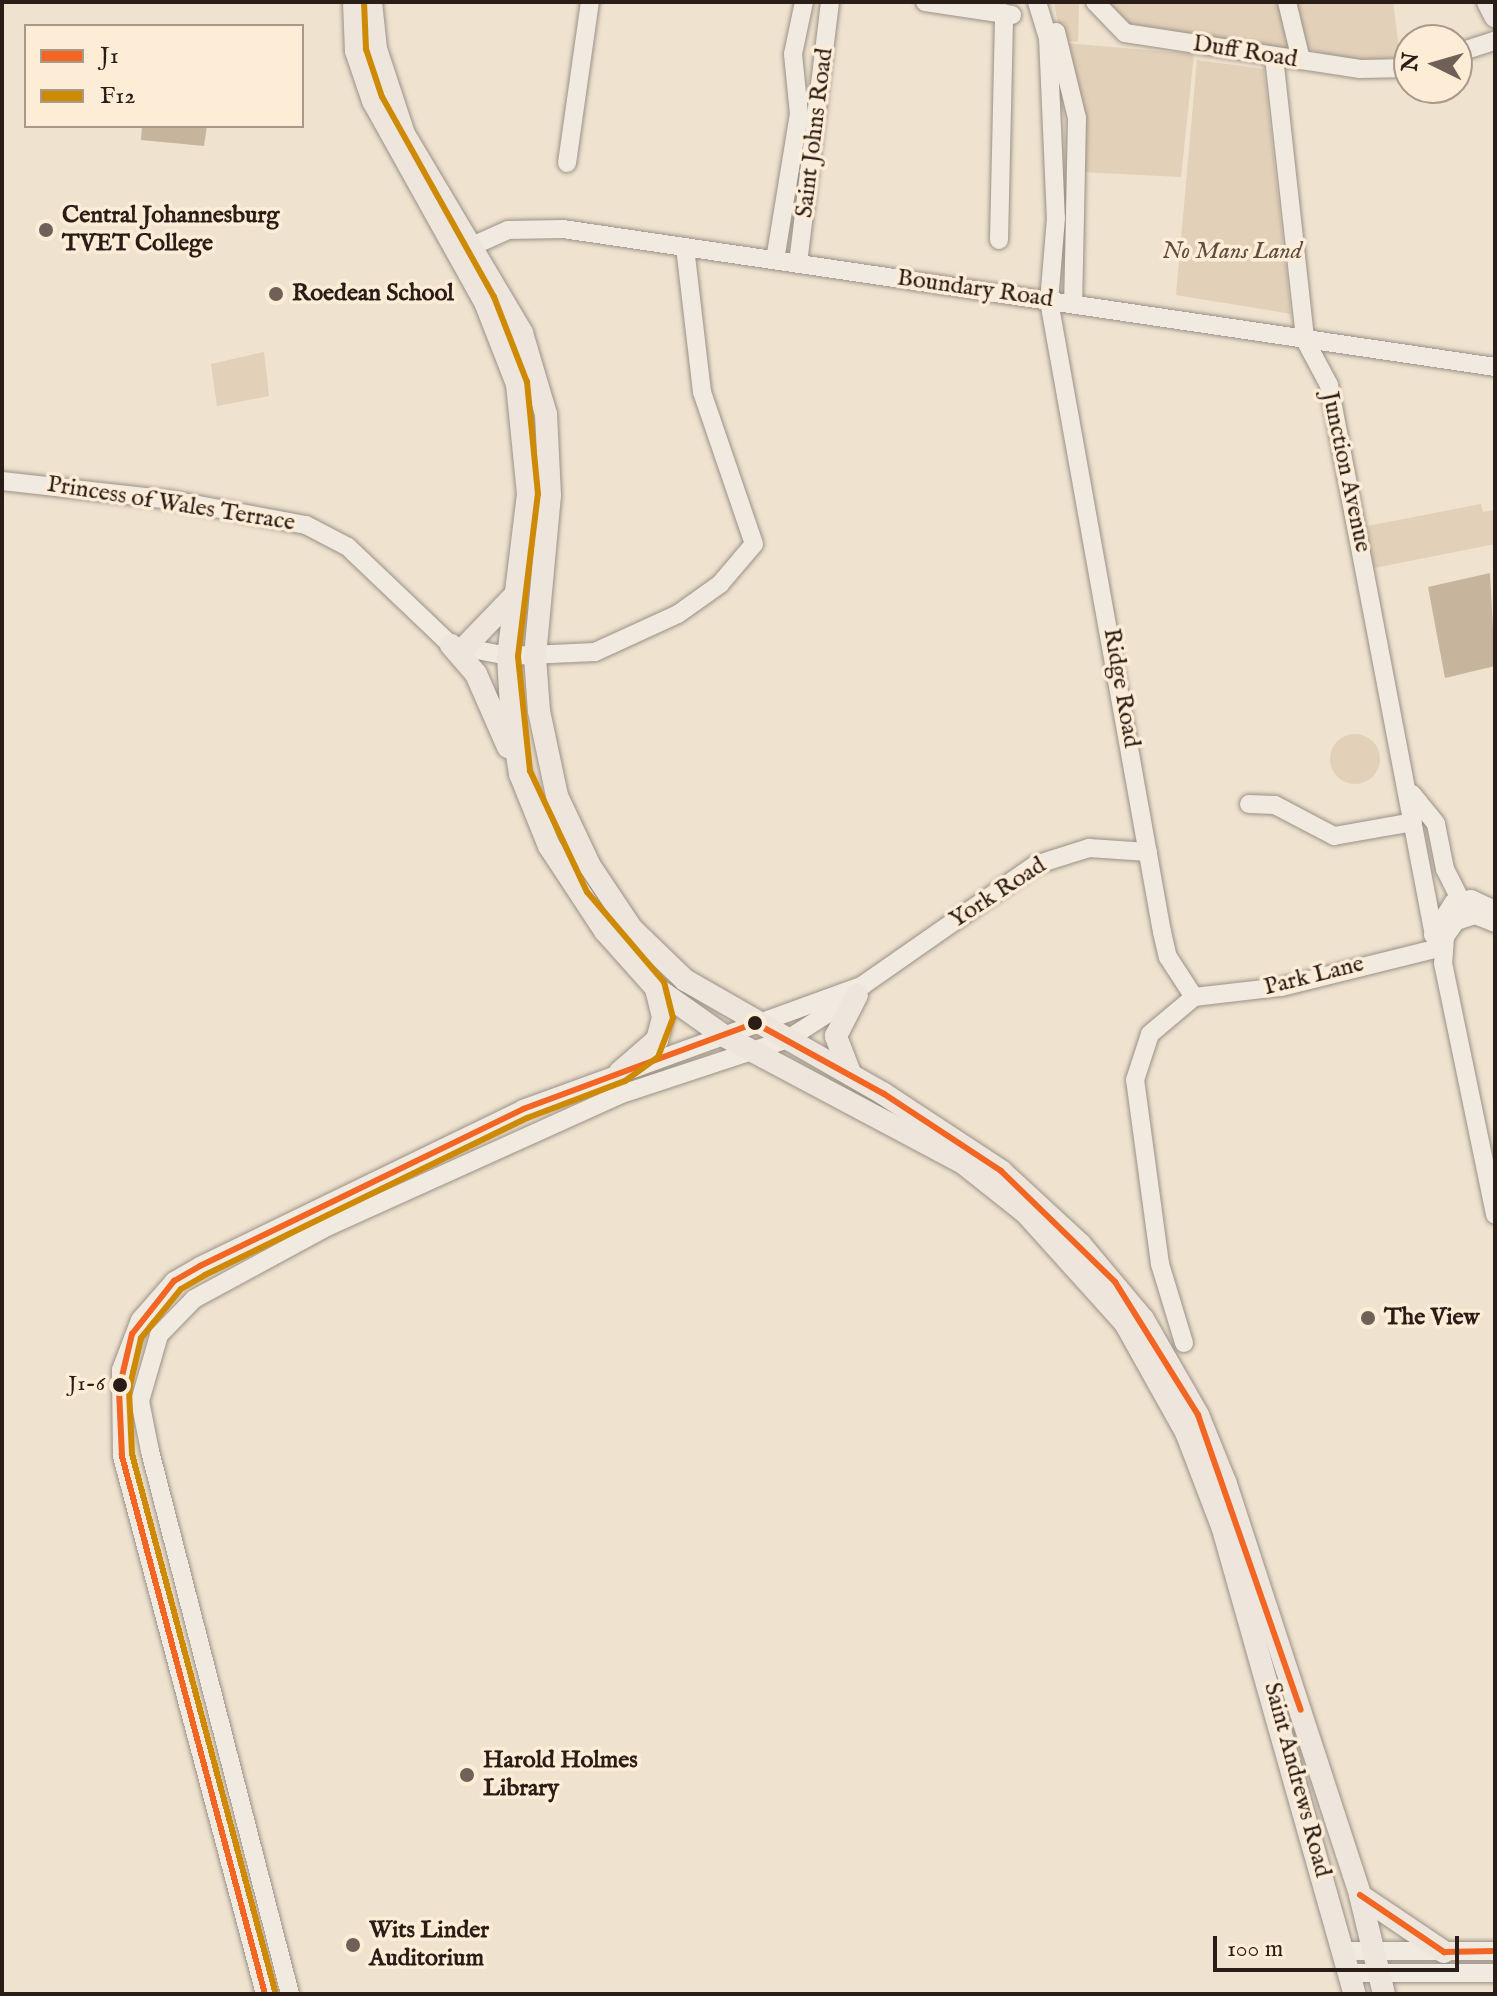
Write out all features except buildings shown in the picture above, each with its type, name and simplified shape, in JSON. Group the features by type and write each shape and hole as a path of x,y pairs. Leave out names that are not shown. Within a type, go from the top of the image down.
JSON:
{"main road":[{"path":"354,2 356,51 373,101 467,248"},
{"path":"371,2 376,49 404,134 467,248 501,335 521,407 528,494 508,656 520,774"},
{"path":"1490,2 1495,14"},
{"name":"Saint Andrews Road","path":"467,248 522,333 546,414 550,495 535,657 557,796 610,901 685,980 957,1139 1040,1204 1115,1282 1159,1343 1226,1484 1360,1895 1383,1985"},
{"path":"458,647 516,594"},
{"name":"Saint Andrews Road","path":"458,647 476,674 579,897 656,988 724,1036 963,1163 1026,1213 1125,1323 1186,1432 1223,1529 1353,1984"},
{"path":"620,1072 657,1040 663,1017 656,988"},
{"path":"852,1075 836,1036 860,990"},
{"path":"1360,1895 1444,1952"}],"street":[{"path":"567,163 590,2"},
{"name":"Saint Johns Road","path":"775,260 799,114 793,54 804,2"},
{"name":"Saint Johns Road","path":"798,263 828,2"},
{"path":"925,2 1009,14 999,240"},
{"name":"Ridge Road","path":"1037,2 1048,37 1056,218 1049,301 1168,957 1194,997"},
{"path":"1050,2 1077,118 1073,303"},
{"name":"Duff Road","path":"1095,2 1125,33 1274,57 1393,67"},
{"path":"1287,2 1301,60"},
{"path":"1473,48 1495,41"},
{"name":"Junction Avenue","path":"1274,57 1305,340 1329,385 1412,794 1413,822 1495,1215"},
{"name":"Boundary Road","path":"467,248 541,228 1073,303 1495,367"},
{"path":"458,647 508,656 535,657 595,652 650,630 720,584 754,544 702,392 685,247"},
{"name":"Princess of Wales Terrace","path":"2,481 172,500 306,525 348,547 458,647"},
{"name":"Junction Avenue","path":"1412,794 1432,815 1445,869 1466,907"},
{"path":"1249,804 1275,805 1334,836 1413,822"},
{"name":"York Road","path":"287,1985 140,1401 149,1352 194,1299 329,1226 550,1125 788,1039 1035,865 1089,848 1148,852"},
{"path":"1466,907 1495,910"},
{"path":"1466,907 1495,923"},
{"path":"1438,947 1466,907"},
{"name":"Park Lane","path":"1194,997 1281,987 1438,947"},
{"name":"York Road","path":"264,1990 122,1456 118,1408 132,1334 174,1281 541,1101 755,1023 860,990"},
{"path":"1184,1343 1160,1264 1135,1080 1150,1034 1194,997"},
{"path":"541,1101 550,1125"},
{"path":"1346,1951 1495,1951"},
{"path":"1353,1984 1383,1985 1495,1973"},
{"path":"264,1990 287,1985"}],"green space":[{"path":"1054,2 1079,2 1078,42 1061,40"},
{"path":"1104,2 1280,2 1291,52 1122,24"},
{"path":"1295,2 1393,2 1396,24 1393,24 1393,58 1353,62 1307,49"},
{"path":"1065,43 1194,54 1181,177 1082,172"},
{"name":"No Mans Land","path":"1197,60 1264,69 1291,314 1176,295"},
{"path":"264,352 269,396 217,406 211,364"},
{"path":"1481,504 1483,512 1495,510 1495,544 1369,569 1362,527"},
{"path":"1355,734 1373,741 1380,759 1373,777 1355,784 1337,777 1330,759 1337,741"}],"shaded area":[{"path":"142,128 207,128 204,146 141,140"},
{"path":"1490,573 1495,666 1445,678 1428,587"}],"transit line":[{"name":"F12","path":"275,1991 132,1454 129,1390 141,1338 181,1289 205,1275 527,1118 625,1081 658,1057 673,1018 664,982 587,892 530,771 518,656 538,494 527,382 494,297 382,97 366,49 364,2"},
{"name":"J1","path":"265,1994 122,1456 119,1389 132,1334 174,1281 200,1266 523,1109 755,1023 884,1094 1001,1171 1115,1282 1198,1415 1301,1710"},
{"name":"J1","path":"1360,1895 1444,1952 1495,1951"}],"place":[{"name":"Central Johannesburg TVET College","path":"46,230"},
{"name":"Roedean School","path":"276,294"},
{"name":"The View","path":"1368,1318"},
{"name":"J1-6","path":"120,1385"},
{"name":"Harold Holmes Library","path":"467,1775"},
{"name":"Wits Linder Auditorium","path":"353,1945"}]}
